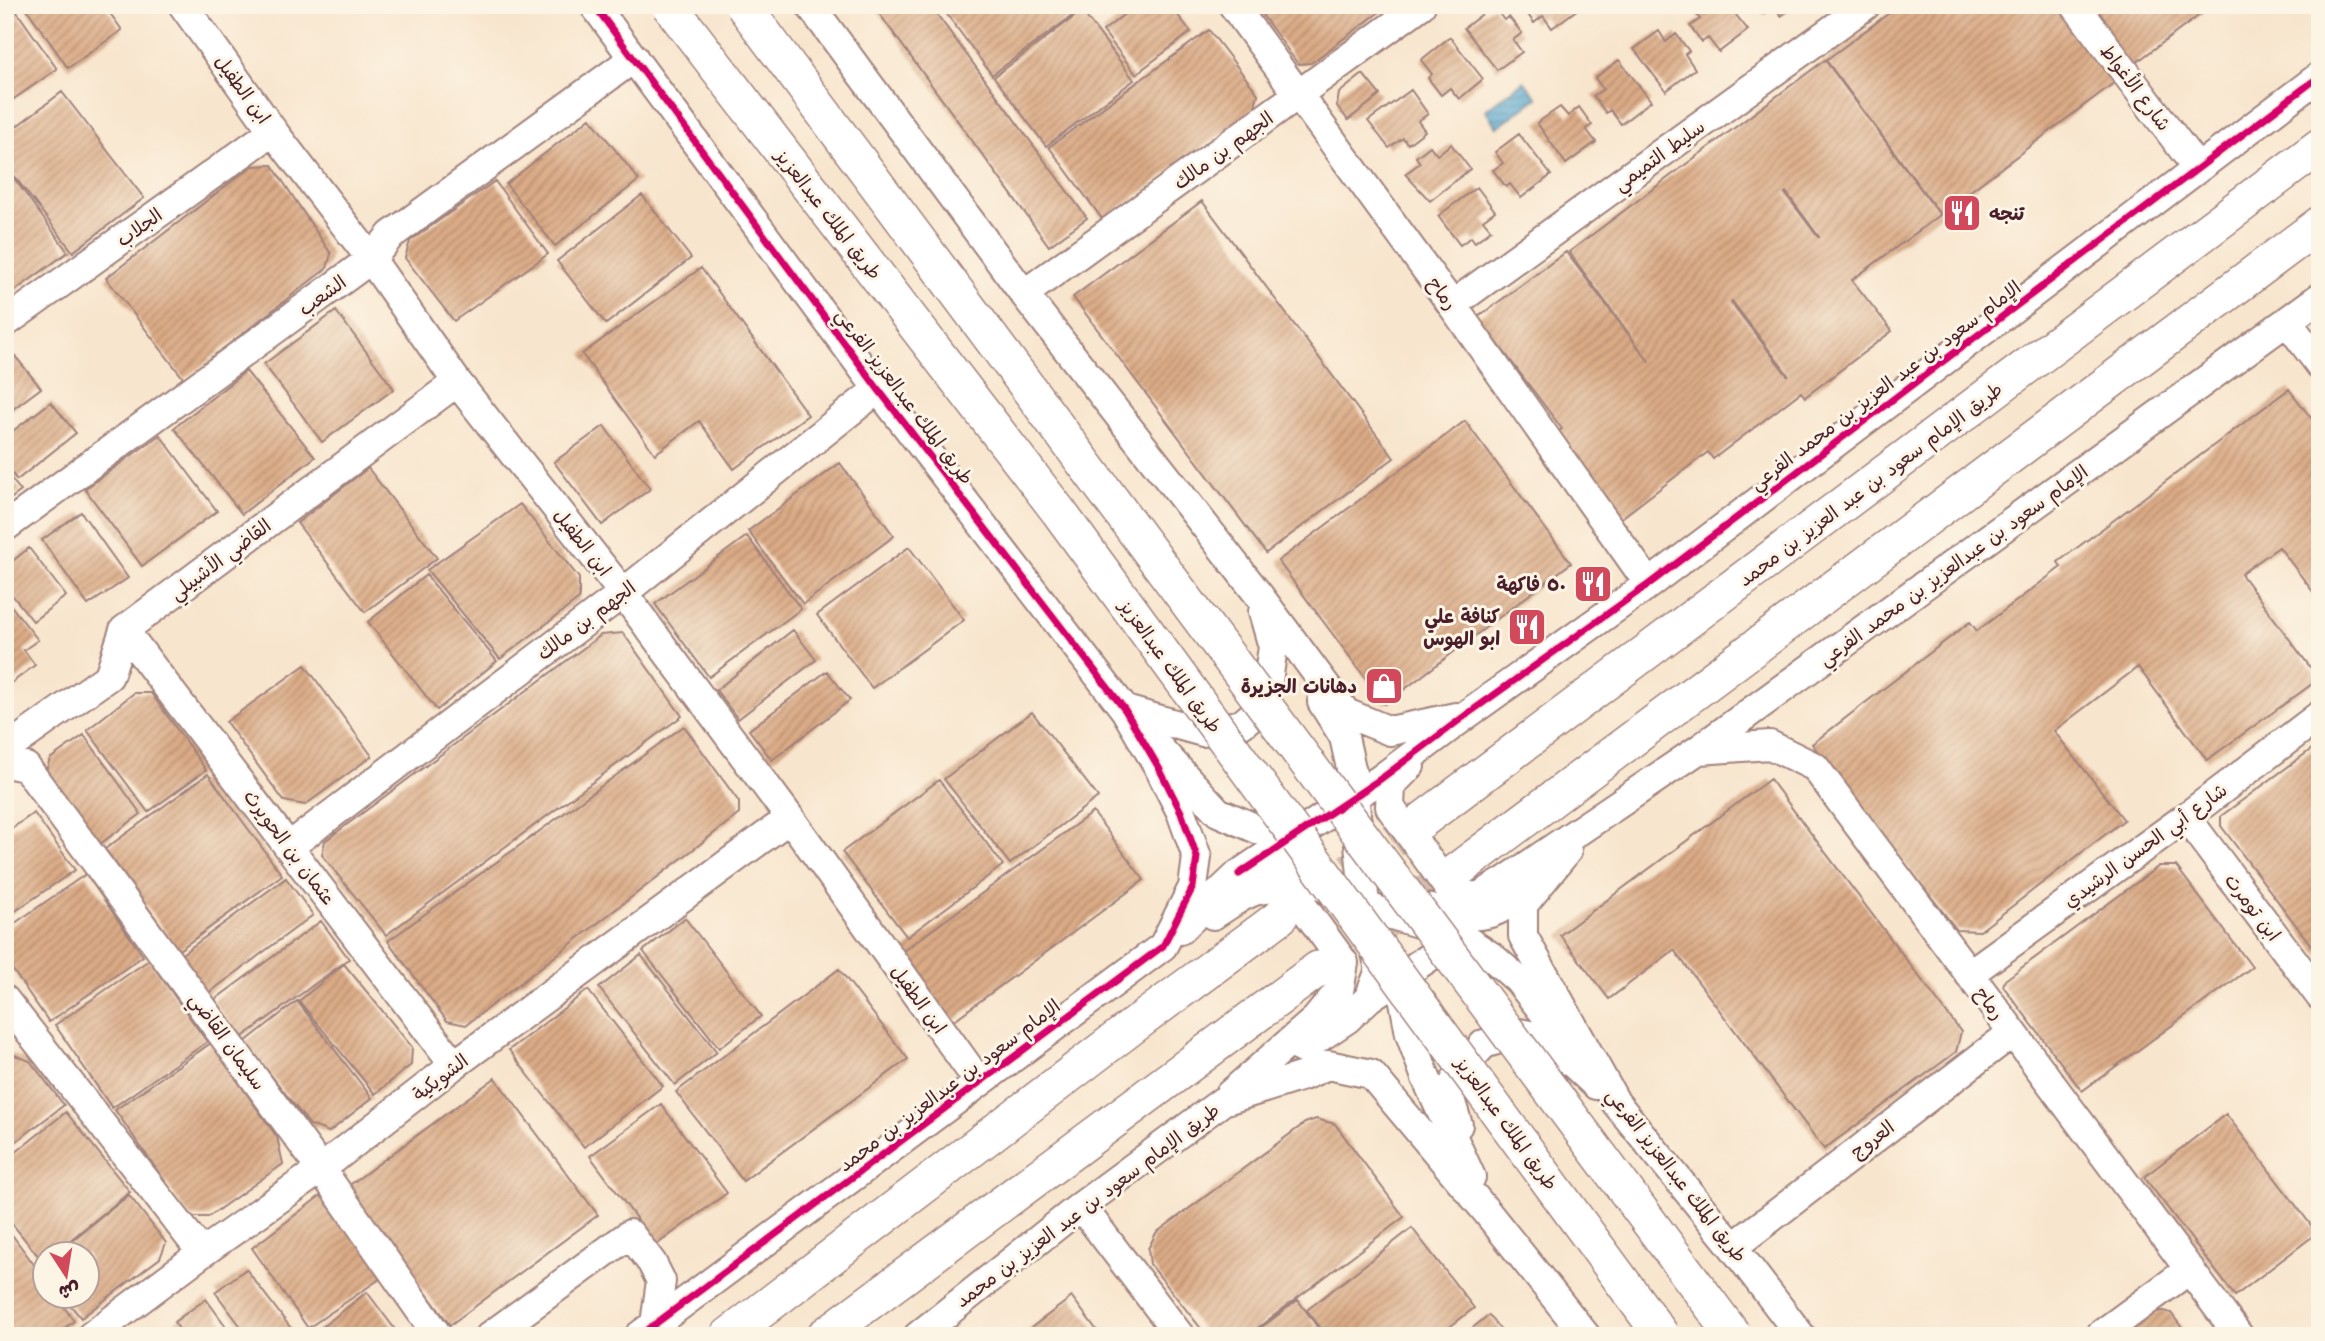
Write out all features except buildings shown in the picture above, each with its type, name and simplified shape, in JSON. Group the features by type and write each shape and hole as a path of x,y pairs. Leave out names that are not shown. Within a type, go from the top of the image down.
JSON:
{"main road":[{"name":"طريق الملك عبدالعزيز","path":"669,5 1059,512 1662,1336"},
{"path":"743,5 1734,1336"},
{"name":"طريق الإمام سعود بن عبد العزيز بن محمد","path":"1420,822 2320,145"},
{"path":"1455,872 2320,223"},
{"path":"728,1336 1280,917"},
{"path":"824,1336 1318,969"}],"street":[{"name":"ابن الطفيل","path":"183,5 273,131 371,259 457,382 623,593 790,818 979,1082"},
{"name":"طريق الملك عبدالعزيز الفرعي","path":"594,5 878,389 1125,710 1181,812"},
{"path":"810,5 1024,293 1258,594 1346,713 1390,731 1466,715"},
{"name":"رماح","path":"1233,5 1452,305 1650,584"},
{"name":"الجهم بن مالك","path":"1024,293 1422,5"},
{"name":"سليط التميمي","path":"1452,305 1867,5"},
{"name":"شارع الأغواط","path":"2075,5 2197,168"},
{"name":"الشعب","path":"5,527 371,259 391,235 634,58"},
{"name":"الإمام سعود بن عبد العزيز بن محمد الفرعي","path":"1466,715 1650,584 2320,76"},
{"name":"الجلاب","path":"5,323 273,131"},
{"name":"الإمام سعود بن عبدالعزيز بن محمد الفرعي","path":"1583,829 1699,750 2320,297"},
{"path":"2287,321 2320,365"},
{"name":"القاضي الأشبيلي","path":"124,629 457,382"},
{"name":"الجهم بن مالك","path":"290,846 623,593 878,389"},
{"path":"1125,710 1203,732 1242,724 1264,705 1273,648 1258,594"},
{"path":"1258,594 1344,737 1352,773 1380,970 1369,998"},
{"path":"5,750 109,676 124,629"},
{"name":"عثمان بن الحويرث","path":"124,629 454,1065"},
{"path":"1125,710 1217,811 1287,842 1371,901 1467,916 1482,916 1500,909"},
{"path":"1163,946 1239,874 1382,778 1466,715"},
{"path":"1466,715 1391,785 1390,807 1452,893 1478,897 1583,829"},
{"name":"شارع أبي الحسن الرشيدي","path":"1969,974 2186,817 2320,715"},
{"name":"رماح","path":"1699,750 1770,744 1815,767 2239,1336"},
{"name":"سليمان القاضي","path":"5,763 26,767 321,1168 438,1336"},
{"path":"1382,778 1374,823 1371,901 1399,977 1410,1034 1426,1078 1486,1211 1586,1336"},
{"name":"الإمام سعود بن عبدالعزيز بن محمد","path":"647,1330 1163,946 1194,887 1196,857 1181,812"},
{"name":"ابن تومرت","path":"2186,817 2320,996"},
{"name":"الشويكية","path":"91,1336 790,818"},
{"name":"طريق الملك عبدالعزيز الفرعي","path":"1583,829 1523,905 1522,936 1616,1103 1801,1336"},
{"path":"1223,1101 1347,1020 1369,998 1500,909 1583,829"},
{"path":"1239,874 1258,867 1277,867 1460,936 1492,957 1518,980 1616,1103"},
{"path":"1163,946 1253,890 1273,887 1291,890 1344,963 1339,991 1316,1019 1223,1101"},
{"path":"5,1000 15,1034 202,1253"},
{"path":"1486,1211 1450,1098 1455,1081 1484,1044 1519,1033 1546,1038 1616,1103"},
{"name":"العروج","path":"1733,1247 2012,1033"},
{"name":"طريق الإمام سعود بن عبد العزيز بن محمد","path":"918,1336 1081,1206 1223,1101 1303,1076 1328,1065 1371,1074 1486,1211"},
{"path":"1081,1206 1180,1336"},
{"path":"490,1336 630,1234 652,1263 661,1281 647,1330"},
{"path":"2099,1336 2190,1269"}],"water":[{"path":"1524,81 1537,98 1497,127 1485,110"}],"tunnel":[{"path":"1305,901 1420,822"},
{"path":"1318,969 1455,872"}],"cycle path":[{"path":"594,5 878,389 1125,710 1181,812 1197,857 1193,887 1163,946 639,1336"},
{"path":"1239,874 1382,778 1649,584 2320,76"}],"place":[{"name":"تنجه","path":"1962,213"},
{"name":"٥٠ فاكهة","path":"1593,584"},
{"name":"كنافة علي ابو الهوس","path":"1527,627"},
{"name":"دهانات الجزيرة","path":"1384,686"}]}
